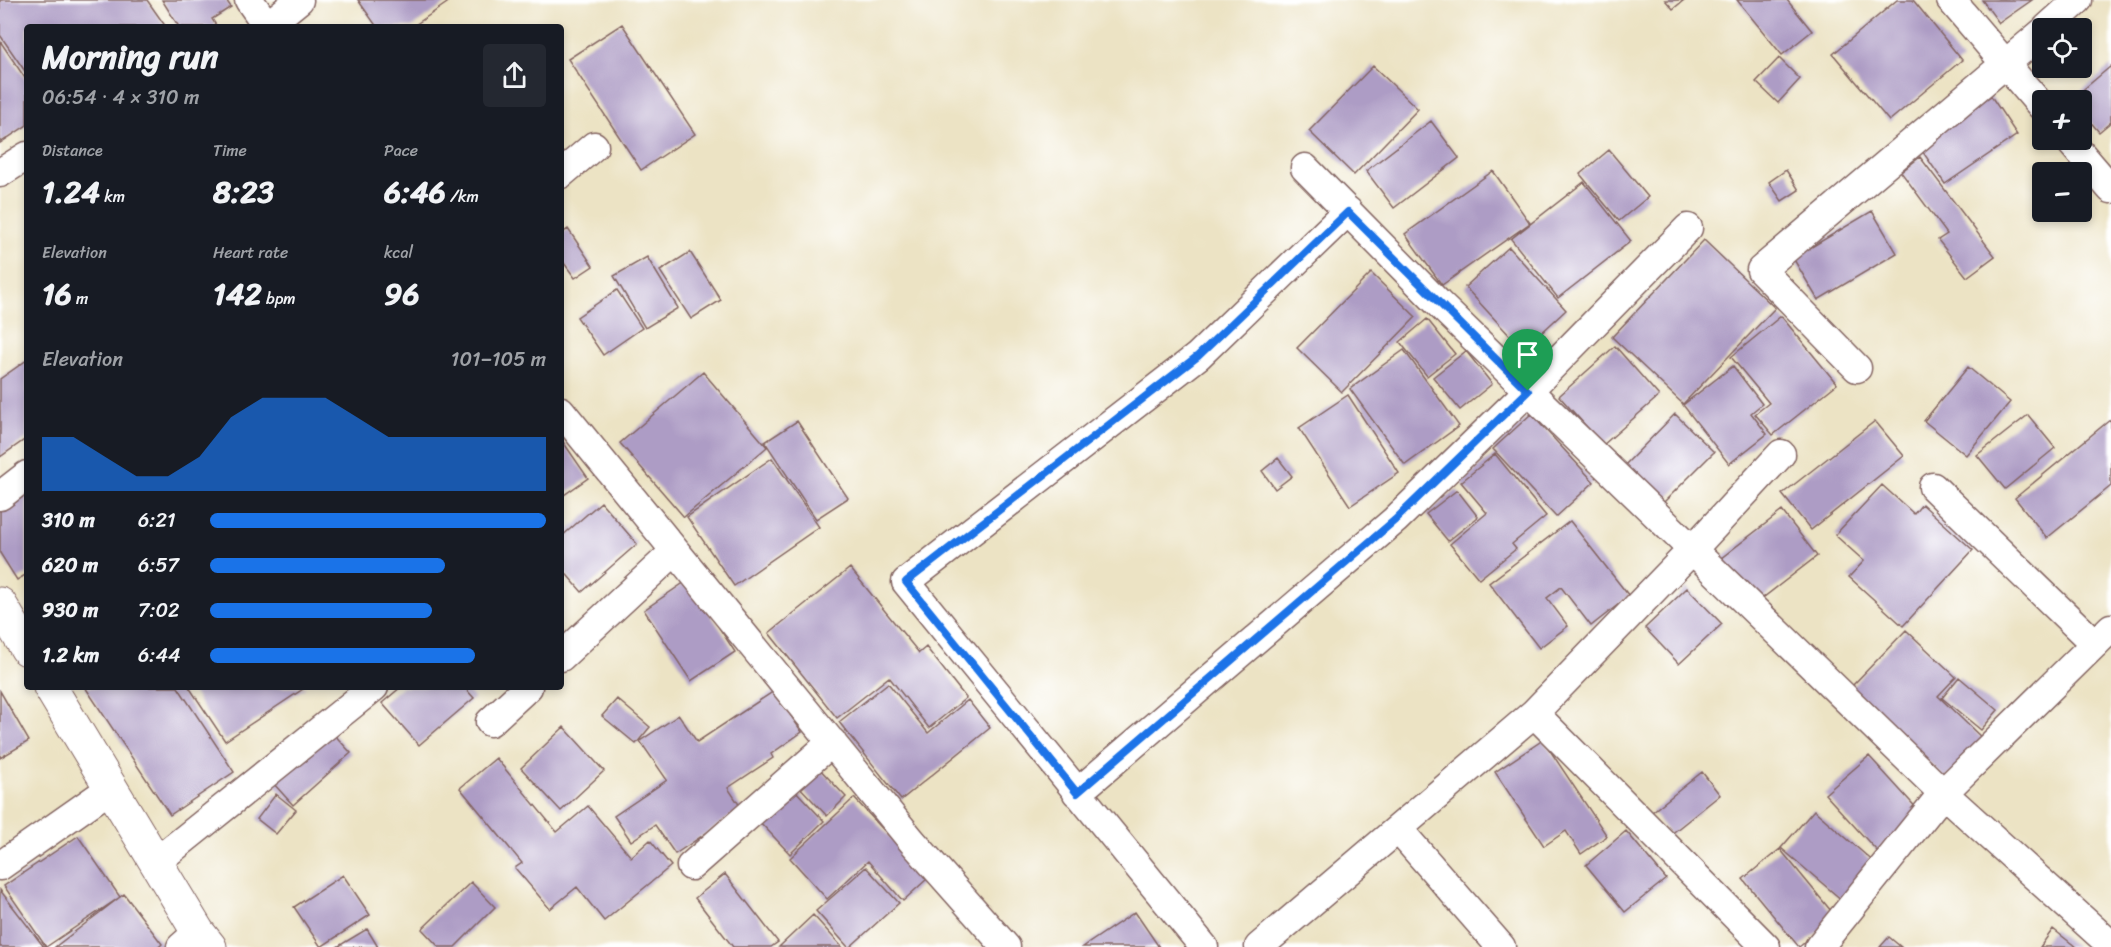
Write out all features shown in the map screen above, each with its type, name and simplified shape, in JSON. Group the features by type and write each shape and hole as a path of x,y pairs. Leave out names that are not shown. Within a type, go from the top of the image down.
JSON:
{"street":[{"path":"249,0 266,24"},
{"path":"271,24 299,0"},
{"path":"1952,0 2032,94"},
{"path":"2058,18 2079,0"},
{"path":"1857,369 1761,270 2032,42"},
{"path":"564,171 594,146"},
{"path":"2078,150 2111,189"},
{"path":"0,173 24,158"},
{"path":"1305,168 1528,391 1943,793 2111,945"},
{"path":"1204,947 906,582 1198,356 1348,212"},
{"path":"1077,793 1395,520 1528,391 1688,228"},
{"path":"564,415 912,841 1005,947"},
{"path":"1258,947 1534,713 1692,550 1781,453"},
{"path":"0,496 24,478"},
{"path":"1819,947 1943,793 2103,636 1934,487"},
{"path":"564,654 675,551"},
{"path":"0,604 24,644"},
{"path":"52,690 156,862 197,942"},
{"path":"490,722 525,690"},
{"path":"156,862 362,691"},
{"path":"1534,713 1766,947"},
{"path":"691,866 832,742"},
{"path":"0,866 111,788"},
{"path":"1398,829 1501,947"}],"building":[{"path":"0,0 147,0 164,24 24,24 24,70 0,35"},
{"path":"162,0 226,0 231,7 212,19 215,24 177,24"},
{"path":"358,0 446,0 447,3 416,24 375,24"},
{"path":"1665,0 1684,0 1673,9"},
{"path":"1737,0 1787,0 1812,31 1782,55"},
{"path":"1897,0 1913,0 1962,60 1889,121 1833,54"},
{"path":"1982,0 2032,0 1999,23"},
{"path":"622,24 695,134 641,170 568,59"},
{"path":"0,41 24,77 24,127 0,143"},
{"path":"1779,58 1800,79 1778,103 1756,82"},
{"path":"1373,66 1418,109 1354,175 1309,131"},
{"path":"2111,66 2111,122 2099,132 2092,124 2092,90 2083,90"},
{"path":"1991,96 2017,135 1945,184 1918,145"},
{"path":"1431,121 1459,158 1394,208 1366,171"},
{"path":"1609,150 1648,197 1619,221 1580,174"},
{"path":"1920,157 1995,256 1967,277 1938,240 1947,234 1901,172"},
{"path":"1786,170 1799,190 1782,201 1769,182"},
{"path":"1493,171 1530,223 1442,285 1405,234"},
{"path":"1584,182 1631,241 1558,298 1511,239"},
{"path":"1872,211 1897,253 1818,300 1793,258"},
{"path":"568,229 593,266 575,278 564,263 564,232"},
{"path":"1704,240 1775,308 1683,404 1612,337"},
{"path":"1509,247 1566,310 1523,350 1465,287"},
{"path":"690,252 721,300 691,319 660,271"},
{"path":"647,257 678,308 645,328 614,276"},
{"path":"1371,273 1416,317 1342,392 1297,348"},
{"path":"617,290 642,328 603,355 577,317"},
{"path":"1781,316 1837,384 1773,435 1755,414 1769,403 1731,357"},
{"path":"1427,319 1455,354 1427,376 1400,342"},
{"path":"1615,346 1659,396 1603,445 1559,396"},
{"path":"1404,350 1459,426 1405,465 1350,389"},
{"path":"1466,351 1492,384 1460,410 1433,377"},
{"path":"24,362 24,440 0,457 0,379"},
{"path":"1733,366 1762,404 1751,413 1767,434 1729,464 1683,405"},
{"path":"1968,367 2010,402 1966,455 1924,421"},
{"path":"703,372 767,447 684,517 620,443"},
{"path":"1348,395 1399,473 1350,506 1299,428"},
{"path":"1531,414 1594,482 1556,517 1493,449"},
{"path":"1675,414 1714,452 1661,505 1623,467"},
{"path":"2028,415 2055,448 2005,489 1977,455"},
{"path":"2111,419 2111,486 2047,538 2015,498"},
{"path":"797,421 848,498 816,519 765,442"},
{"path":"1875,421 1904,456 1811,530 1782,494"},
{"path":"564,443 588,478 564,495"},
{"path":"1495,454 1546,516 1512,544 1516,549 1479,579 1450,544 1487,513 1461,482"},
{"path":"772,458 819,527 734,586 687,517"},
{"path":"1278,458 1292,476 1275,489 1262,471"},
{"path":"1882,485 1914,514 1922,504 1973,550 1903,626 1849,577 1864,561 1835,535"},
{"path":"1457,490 1478,517 1448,541 1426,514"},
{"path":"24,495 24,576 17,580 0,553 0,510"},
{"path":"601,502 637,544 582,592 564,571 564,534"},
{"path":"1782,511 1817,556 1755,604 1720,559"},
{"path":"1570,521 1629,596 1591,626 1561,587 1547,598 1568,626 1539,648 1489,583"},
{"path":"850,568 919,653 926,647 966,698 929,728 889,677 837,718 769,633"},
{"path":"688,580 735,652 691,681 644,610"},
{"path":"1687,588 1722,624 1679,664 1645,628"},
{"path":"1906,630 1956,677 1938,696 1984,740 1946,779 1851,687"},
{"path":"1959,677 1998,710 1981,730 1942,698"},
{"path":"888,683 928,733 968,700 990,728 901,800 839,722"},
{"path":"87,690 180,690 234,772 170,815"},
{"path":"191,690 302,690 225,741"},
{"path":"397,690 467,690 474,698 419,745 382,703"},
{"path":"0,691 29,741 0,758"},
{"path":"774,691 802,732 771,754 773,758 728,788 742,809 675,854 655,825 631,841 614,816 667,780 640,741 679,715 697,742"},
{"path":"617,699 650,727 636,744 602,716"},
{"path":"564,727 604,771 561,811 521,768"},
{"path":"331,731 351,753 293,805 273,783"},
{"path":"1543,740 1607,836 1581,854 1566,831 1544,846 1495,772"},
{"path":"1869,756 1920,812 1877,851 1825,794"},
{"path":"496,758 557,832 588,806 631,857 650,840 671,866 604,921 577,887 550,909 515,868 522,863 460,788"},
{"path":"816,765 846,797 827,816 796,783"},
{"path":"1702,772 1720,795 1670,835 1652,812"},
{"path":"793,788 824,821 790,854 758,820"},
{"path":"276,794 296,810 276,834 257,819"},
{"path":"854,798 928,878 903,901 868,861 827,899 790,858"},
{"path":"1814,810 1876,864 1843,901 1781,848"},
{"path":"1626,831 1666,879 1625,912 1586,865"},
{"path":"78,836 120,897 46,947 4,886"},
{"path":"1780,849 1836,917 1799,947 1743,879"},
{"path":"866,867 899,903 848,947 816,911"},
{"path":"725,874 778,942 771,947 733,947 695,898"},
{"path":"343,875 370,915 321,947 294,907"},
{"path":"471,882 495,907 455,947 439,947 422,929"},
{"path":"0,890 44,947 0,947"},
{"path":"124,894 162,944 159,947 55,947"},
{"path":"1135,912 1159,947 1083,947"},
{"path":"813,915 842,947 779,947"},
{"path":"367,929 378,947 337,947"},
{"path":"2053,929 2076,947 2040,947"},
{"path":"1889,937 1901,947 1880,947"}],"route":[{"path":"1348,212 1528,391 1395,520 1077,793 906,582 1198,356 1348,212"}]}
